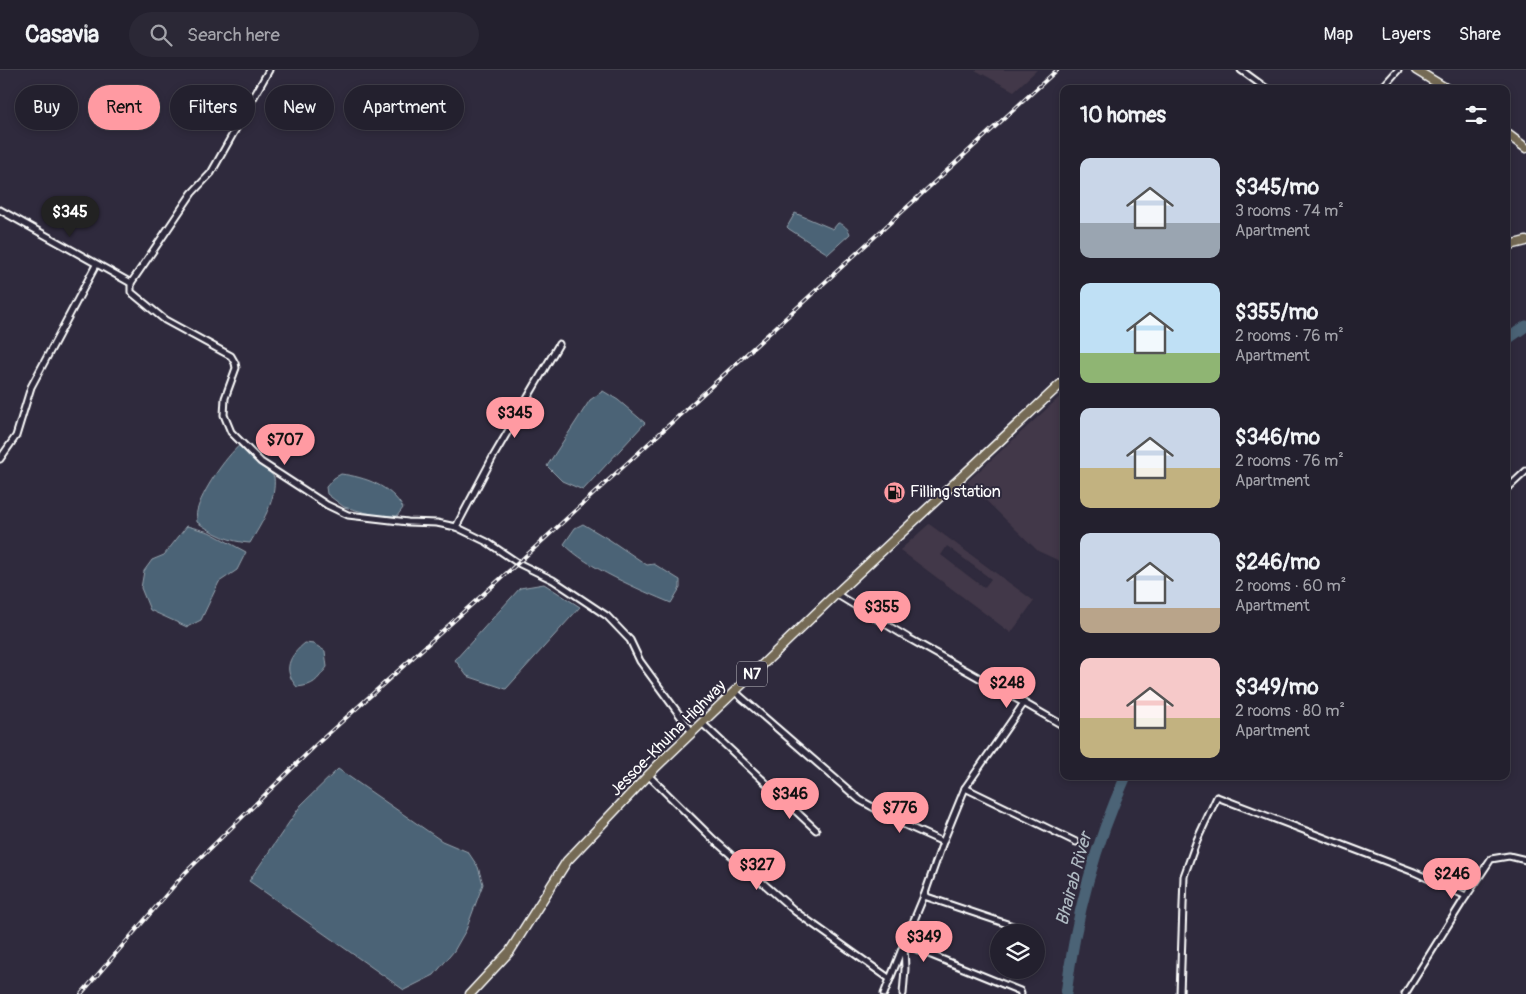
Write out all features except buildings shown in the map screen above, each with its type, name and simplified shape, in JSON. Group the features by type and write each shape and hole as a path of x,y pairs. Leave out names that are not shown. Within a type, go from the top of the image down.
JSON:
{"main road":[{"path":"1416,70 1440,85"},
{"path":"1510,136 1526,148"},
{"path":"1510,245 1526,241"},
{"name":"Jessoe-Khulna Highway","path":"470,994 510,951 567,861 648,775 836,594 1060,385"}],"street":[{"path":"269,70 211,173 192,193 131,283 131,292 165,320 231,356 236,363 236,368 224,398 224,415 231,432 261,462 327,505 348,515 408,522 437,523 456,527 487,542 518,563 553,580 607,616 630,640 640,661 692,732"},
{"path":"1241,70 1262,85"},
{"path":"1385,85 1398,70"},
{"path":"0,210 131,283"},
{"path":"0,459 16,436 31,387 96,265"},
{"path":"456,527 493,457 559,344"},
{"path":"1510,486 1526,471"},
{"path":"836,594 910,639 1060,724"},
{"path":"734,691 860,800 905,825 943,842"},
{"path":"884,994 924,896 964,788 1024,703"},
{"path":"702,723 816,830"},
{"path":"648,775 714,840 796,912 890,979"},
{"path":"964,788 1076,842"},
{"path":"1180,994 1184,876 1197,840 1217,797 1414,872 1466,896"},
{"path":"1405,994 1491,859 1509,856 1526,860"},
{"path":"924,896 1007,924"},
{"path":"903,994 904,944"},
{"path":"904,944 1020,990 1021,994"}],"shaded area":[{"path":"975,70 1037,70 1014,91"},
{"path":"1060,397 1060,561 1038,551 967,482"},
{"path":"929,524 1034,601 1011,633 900,550","holes":["947,546 991,579 984,588 941,555"]}],"water":[{"path":"795,213 833,229 840,223 847,228 850,234 828,254 787,227"},
{"path":"603,391 618,400 645,423 583,490 562,481 547,466 590,400"},
{"path":"240,445 274,477 271,503 250,543 222,537 197,522 197,511 203,495 228,457"},
{"path":"341,474 359,477 384,488 398,500 403,508 397,516 375,515 344,507 327,494 326,487 334,478"},
{"path":"583,524 647,565 654,564 680,580 680,588 671,603 629,585 574,553 564,544 575,528"},
{"path":"187,526 209,532 246,552 237,570 219,582 201,620 187,627 150,610 141,588 144,571 152,560 164,555"},
{"path":"544,584 580,607 506,689 467,676 455,660 520,588"},
{"path":"305,643 314,644 325,651 327,667 315,682 297,687 292,681 289,664 291,658"},
{"path":"338,769 442,841 468,852 478,867 483,884 466,930 454,951 434,975 404,990 249,881 301,805"}],"waterway":[{"name":"Bhairab River","path":"1510,337 1526,326"},
{"name":"Bhairab River","path":"1066,994 1075,938 1088,883 1105,828 1124,780"}],"railway":[{"path":"81,994 185,873 319,742 518,563 1057,70"}],"place":[{"name":"Filling station","path":"894,492"}]}
